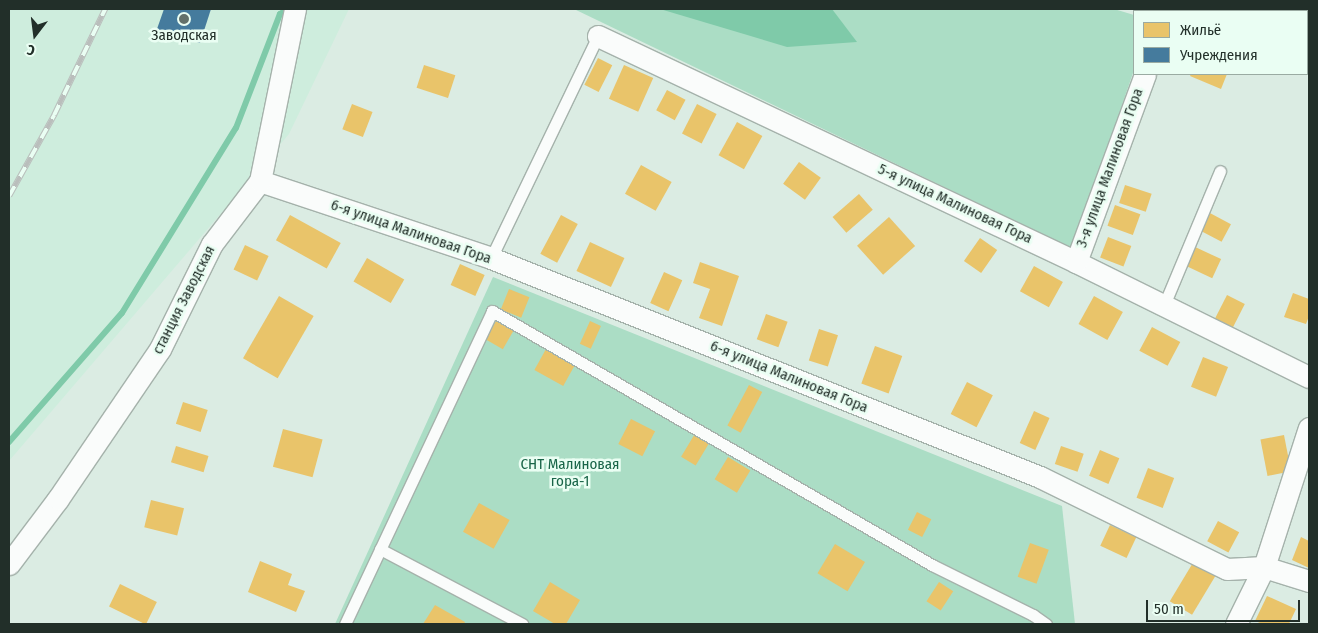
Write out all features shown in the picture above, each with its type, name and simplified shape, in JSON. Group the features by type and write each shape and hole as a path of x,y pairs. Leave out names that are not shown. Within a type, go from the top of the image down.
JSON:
{"street":[{"name":"станция Заводская","path":"9,564 58,499 160,349 212,244 260,181 295,9"},
{"path":"1162,9 1168,10"},
{"name":"5-я улица Малиновая Гора","path":"598,36 1076,262 1309,377"},
{"name":"3-я улица Малиновая Гора","path":"1076,262 1145,75"},
{"name":"6-я улица Малиновая Гора","path":"260,181 492,258 1040,477 1226,569 1264,567 1309,581"},
{"path":"1236,624 1264,567 1309,428"}],"lane":[{"path":"492,258 598,36"},
{"path":"1164,305 1220,172"},
{"path":"345,624 492,311 932,565 1033,615 1046,624"},
{"path":"380,549 522,624"}],"shaded area":[{"path":"9,9 349,9 289,134 9,461"},
{"path":"660,9 832,9 857,42 787,47"}],"green space":[{"path":"574,9 1114,9 1133,15 1133,73 1073,249"},
{"name":"СНТ Малиновая гора-1","path":"493,277 1062,506 1075,624 335,624"}],"building: Жильё":[{"path":"1197,9 1244,9 1244,10"},
{"path":"598,58 612,65 599,92 584,85"},
{"path":"424,65 455,75 448,98 417,88"},
{"path":"624,65 653,78 638,112 609,99"},
{"path":"1190,75 1227,75 1221,89"},
{"path":"667,90 686,100 675,120 656,110"},
{"path":"352,104 373,112 363,137 342,129"},
{"path":"697,104 717,114 702,143 682,133"},
{"path":"737,122 762,136 744,169 719,155"},
{"path":"799,162 821,178 805,200 783,184"},
{"path":"641,165 672,182 656,211 625,194"},
{"path":"1125,185 1152,194 1146,212 1119,203"},
{"path":"859,194 873,210 846,233 833,217"},
{"path":"1115,205 1140,214 1133,235 1107,226"},
{"path":"1208,212 1231,224 1222,242 1199,230"},
{"path":"290,215 341,243 327,268 276,240"},
{"path":"561,215 578,224 557,263 540,254"},
{"path":"889,217 915,246 883,275 857,246"},
{"path":"1108,237 1131,246 1123,266 1100,258"},
{"path":"980,238 997,250 981,273 964,261"},
{"path":"590,242 624,258 611,287 576,271"},
{"path":"245,245 269,256 257,280 234,269"},
{"path":"1193,246 1221,259 1212,278 1184,265"},
{"path":"367,258 404,280 391,303 354,281"},
{"path":"700,262 739,276 722,326 699,318 710,289 693,283"},
{"path":"460,264 485,275 475,296 451,285"},
{"path":"1034,266 1063,282 1049,307 1020,291"},
{"path":"664,272 682,280 668,311 650,303"},
{"path":"509,289 529,297 521,318 501,309"},
{"path":"1293,293 1309,299 1309,316 1306,324 1284,317"},
{"path":"1227,295 1245,304 1231,331 1213,322"},
{"path":"279,296 314,316 278,378 243,358"},
{"path":"1094,296 1123,312 1107,340 1078,324"},
{"path":"766,314 788,322 778,347 757,339"},
{"path":"496,321 513,331 503,349 486,339"},
{"path":"590,321 601,326 591,349 580,344"},
{"path":"1152,327 1180,342 1168,366 1139,351"},
{"path":"819,329 838,335 828,367 809,360"},
{"path":"875,346 902,356 889,394 861,384"},
{"path":"546,349 575,365 563,386 534,370"},
{"path":"1203,357 1228,367 1216,397 1191,387"},
{"path":"967,382 993,395 976,427 951,414"},
{"path":"749,385 762,392 741,433 727,426"},
{"path":"183,402 208,410 201,432 176,424"},
{"path":"1034,411 1050,418 1035,450 1020,443"},
{"path":"631,419 655,431 642,456 618,444"},
{"path":"283,429 323,440 313,477 273,467"},
{"path":"696,432 711,441 696,466 681,457"},
{"path":"1284,435 1291,471 1268,476 1260,440"},
{"path":"176,446 209,456 204,472 171,462"},
{"path":"1061,446 1084,454 1078,472 1055,464"},
{"path":"1100,450 1119,458 1108,484 1089,476"},
{"path":"728,457 750,470 737,493 715,479"},
{"path":"1148,468 1174,478 1163,508 1137,498"},
{"path":"151,500 184,508 177,535 144,527"},
{"path":"479,503 510,520 494,549 463,532"},
{"path":"917,512 931,519 922,537 908,530"},
{"path":"1218,521 1239,532 1228,553 1207,541"},
{"path":"1110,525 1136,537 1127,558 1100,546"},
{"path":"1301,537 1309,541 1309,568 1292,560"},
{"path":"1030,543 1049,550 1036,584 1018,577"},
{"path":"835,544 865,562 847,591 817,573"},
{"path":"260,561 292,574 288,585 305,591 296,612 248,592"},
{"path":"1194,561 1216,574 1192,615 1170,601"},
{"path":"550,582 580,600 566,624 555,624 533,611"},
{"path":"939,582 953,591 941,611 926,601"},
{"path":"120,584 157,602 146,624 109,606"},
{"path":"1267,596 1296,609 1289,624 1263,624 1255,621"},
{"path":"435,605 465,622 464,624 423,624"}],"building: Учреждения":[{"name":"Заводская","path":"164,9 211,9 200,43 157,29"}],"waterway":[{"path":"9,442 122,313 236,128 280,14 288,9"}],"railway":[{"path":"9,196 54,115 105,9"}],"place":[{"name":"Заводская","path":"184,19"}]}
